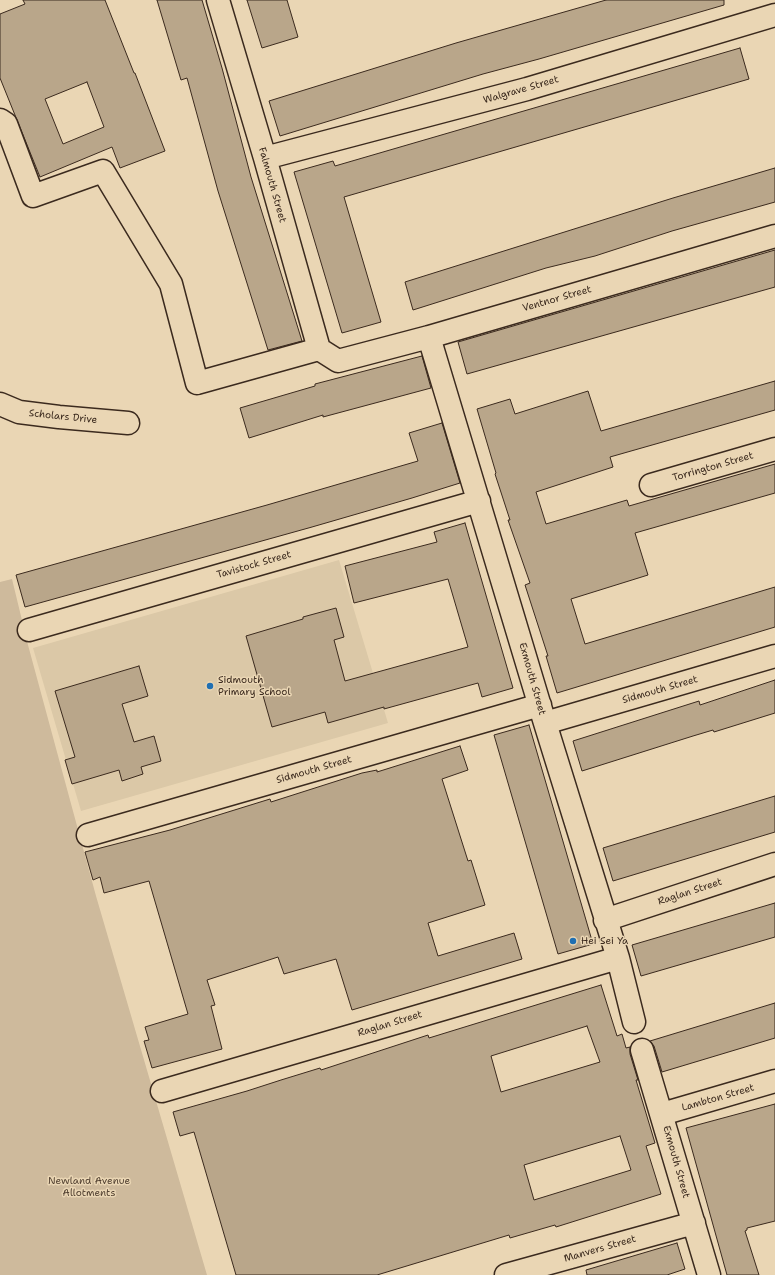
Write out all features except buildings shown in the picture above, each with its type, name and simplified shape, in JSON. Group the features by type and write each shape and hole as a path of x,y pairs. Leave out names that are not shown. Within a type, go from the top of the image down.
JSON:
{"street":[{"name":"Falmouth Street","path":"218,0 265,158 319,349"},
{"name":"Walgrave Street","path":"265,158 527,89 775,15"},
{"path":"0,120 6,124 33,196 102,171 171,284 196,383 319,349"},
{"name":"Ventnor Street","path":"319,349 338,361 429,337 775,236"},
{"name":"Exmouth Street","path":"429,337 605,920 618,958 634,1022"},
{"name":"Scholars Drive","path":"0,404 19,412 128,423"},
{"name":"Torrington Street","path":"651,485 775,449"},
{"name":"Tavistock Street","path":"29,630 479,500"},
{"name":"Sidmouth Street","path":"88,835 543,714 775,656"},
{"name":"Raglan Street","path":"605,920 775,864"},
{"name":"Raglan Street","path":"162,1092 618,958"},
{"name":"Exmouth Street","path":"642,1050 709,1275"},
{"name":"Lambton Street","path":"662,1114 775,1081"},
{"name":"Manvers Street","path":"506,1275 694,1223"}],"shaded area":[{"name":"Sidmouth Primary School","path":"339,560 388,723 81,811 33,648"}],"green space":[{"name":"Newland Avenue Allotments","path":"12,579 28,645 96,896 207,1275 0,1275 0,582"}],"place":[{"name":"Sidmouth Primary School","path":"210,686"},
{"name":"Hei Sei Ya","path":"573,941"}]}
